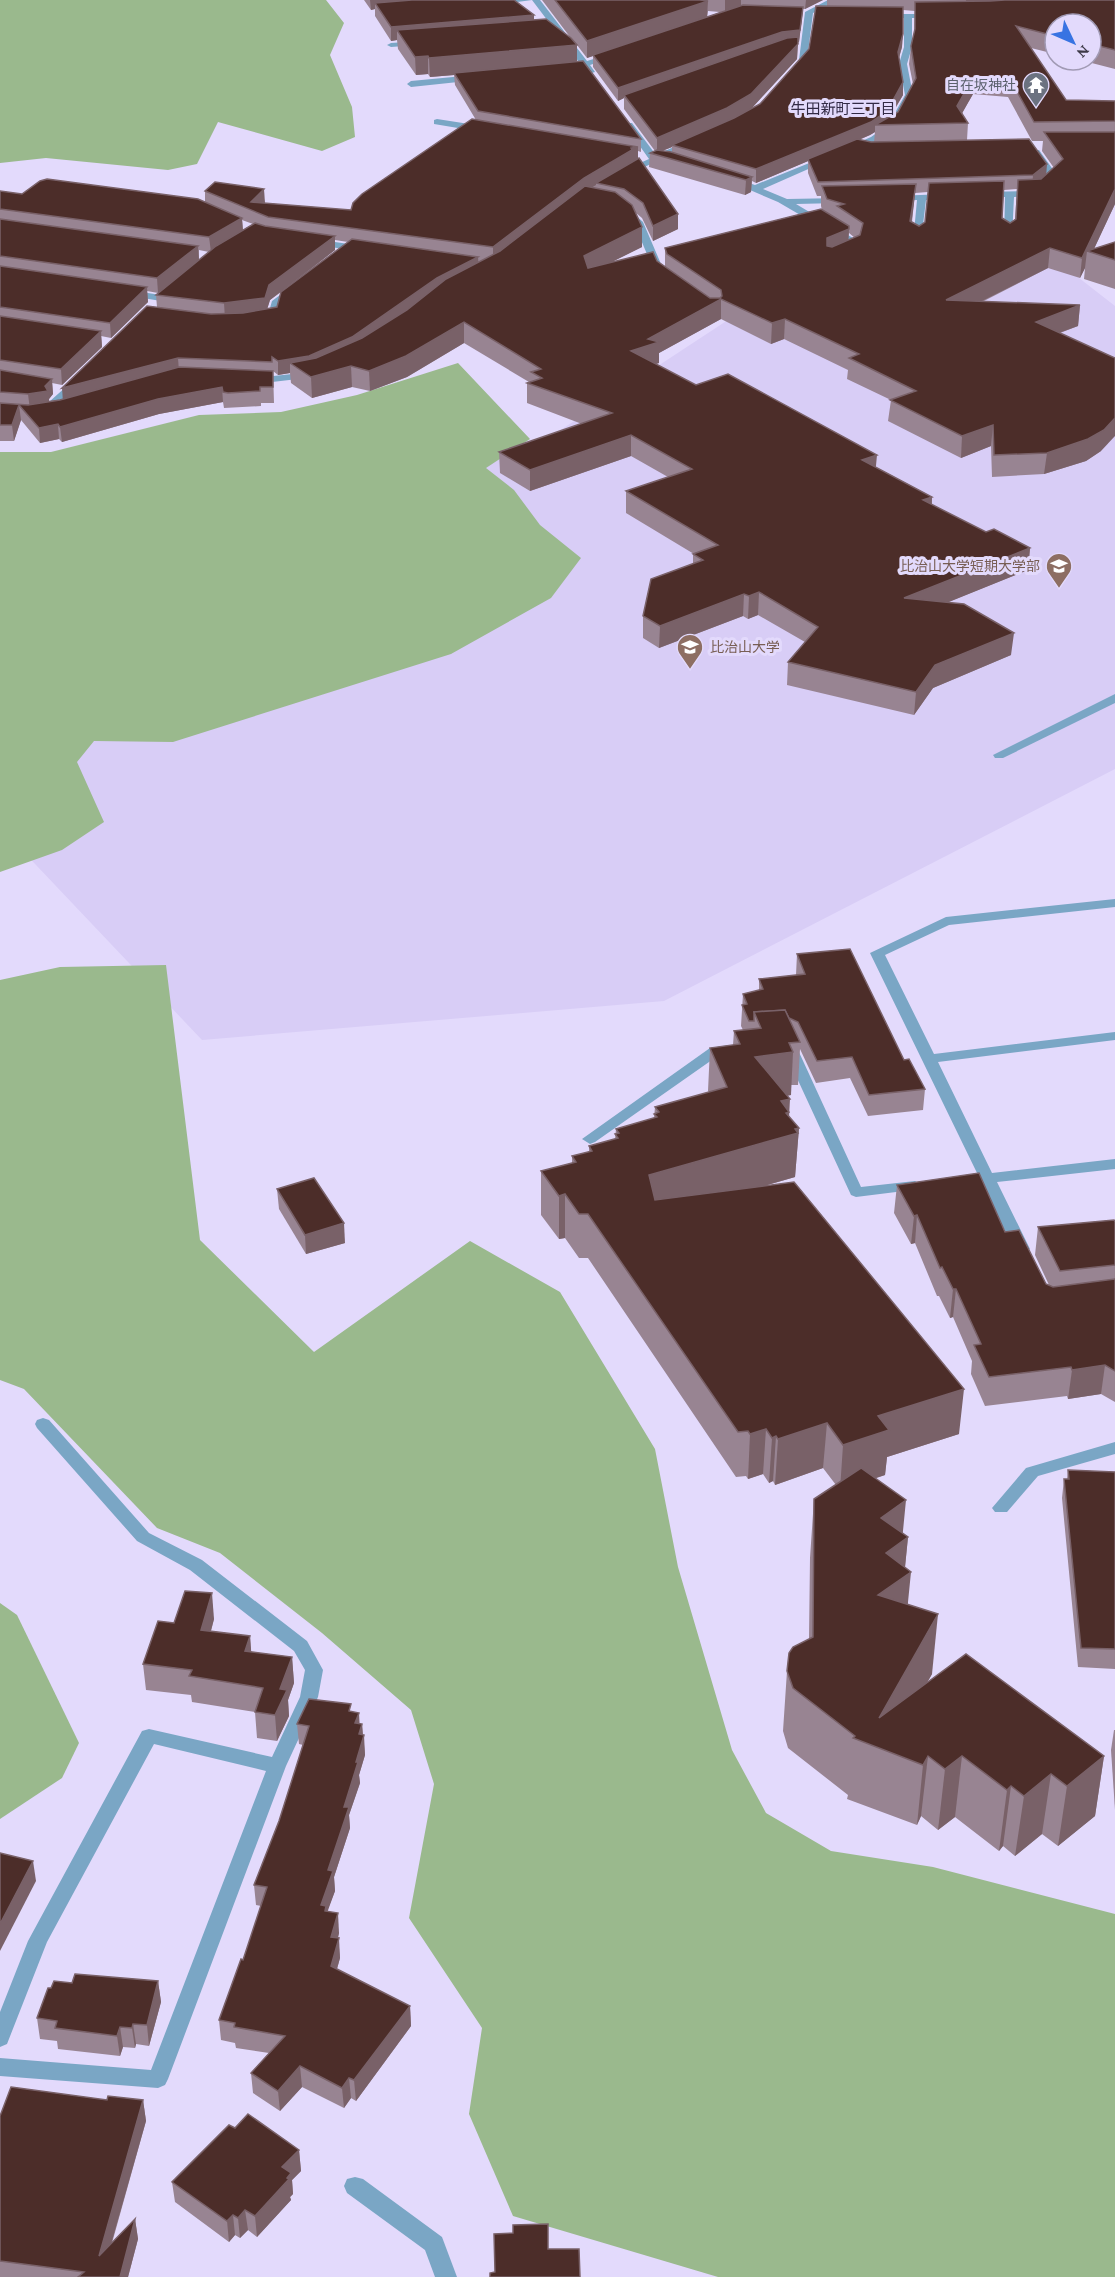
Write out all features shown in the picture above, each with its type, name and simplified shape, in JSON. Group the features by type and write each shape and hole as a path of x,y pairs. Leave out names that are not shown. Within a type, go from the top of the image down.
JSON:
{"street":[{"path":"481,4 528,0"},
{"path":"536,0 595,78"},
{"path":"803,12 834,0"},
{"path":"803,12 827,14"},
{"path":"787,78 803,60 800,46 803,12"},
{"path":"872,16 942,16"},
{"path":"845,152 874,139 892,127 909,95 903,64 908,47 908,16"},
{"path":"550,32 561,31"},
{"path":"391,45 425,42"},
{"path":"576,69 618,54"},
{"path":"411,84 482,77"},
{"path":"622,115 653,158"},
{"path":"437,122 494,131"},
{"path":"615,179 653,158 697,140"},
{"path":"856,147 870,150"},
{"path":"977,196 1035,194 1054,178 1032,147 1044,147"},
{"path":"641,156 672,162"},
{"path":"757,188 834,156"},
{"path":"726,178 757,188 787,202 855,243 855,251 838,258"},
{"path":"1007,238 1010,194"},
{"path":"888,199 955,196"},
{"path":"916,242 922,198"},
{"path":"787,202 854,200"},
{"path":"619,207 638,222 661,277"},
{"path":"308,241 372,250"},
{"path":"340,254 350,247"},
{"path":"258,322 273,317 274,303 303,282"},
{"path":"115,292 165,295 153,306"},
{"path":"243,380 273,381 312,375 321,371"},
{"path":"71,407 55,411 54,402 60,390 82,375"},
{"path":"999,755 1115,698"},
{"path":"1026,1258 931,1059 877,953 946,921 1115,903"},
{"path":"931,1059 1115,1036"},
{"path":"778,1046 789,1045 856,1192 933,1184"},
{"path":"590,1139 715,1050 747,1048"},
{"path":"966,1180 1115,1164"},
{"path":"0,2067 158,2079 277,1766 309,1697 314,1670 301,1646 196,1565 143,1537 43,1424"},
{"path":"1001,1508 1032,1472 1115,1448"},
{"path":"0,2038 38,1941 149,1736 277,1766"},
{"path":"355,2187 434,2244 446,2277"}],"shaded area":[{"name":"比治山大学","path":"1056,260 1115,306 1115,769 664,1001 202,1040 0,827 0,763 457,478 562,429 769,293"}],"green space":[{"path":"0,0 326,0 344,23 330,55 352,107 355,137 322,151 218,122 197,164 168,170 46,158 0,163"},
{"path":"458,363 530,439 486,468 514,490 540,525 581,558 551,598 451,654 173,742 94,741 77,762 104,822 62,850 0,872 0,452 51,452 199,415 281,412 357,395"},
{"path":"166,965 200,1240 314,1352 470,1241 560,1292 655,1449 678,1567 732,1750 766,1813 831,1851 933,1867 1115,1914 1115,2277 718,2277 513,2216 469,2114 482,2028 409,1918 434,1784 411,1710 322,1633 220,1553 157,1528 24,1389 0,1380 0,980 60,967"},
{"path":"0,1603 17,1615 79,1743 62,1778 0,1819"}],"building":[{"path":"412,0 514,0 534,15 391,27 375,3"},
{"path":"555,0 700,0 708,1 587,41"},
{"path":"1115,0 1115,50 1103,47 1103,12 1043,12 1043,33 1016,26 1043,66 1043,72 1047,72 1066,100 1115,101 1115,121 1034,122 1010,79 974,76 957,106 968,123 875,125 898,112 916,78 911,46 915,29 915,2"},
{"path":"743,5 803,7 800,30 782,32 618,88 593,55"},
{"path":"816,6 903,7 903,34 898,52 903,82 887,111 871,122 756,169 672,145 760,104 809,49"},
{"path":"546,19 577,45 429,58 428,56 415,57 397,30"},
{"path":"798,37 798,44 751,94 727,108 657,138 624,95 787,38"},
{"path":"583,61 641,139 478,111 454,73"},
{"path":"472,119 638,147 631,148 632,150 584,178 493,247 268,217 205,191 215,182 264,189 251,202 351,210 353,203 362,194"},
{"path":"1044,132 1115,132 1115,189 1082,258 1050,248 946,300 1080,305 1036,322 1115,358 1115,418 1104,430 1088,439 1047,453 994,455 993,425 962,436 890,400 916,391 849,358 859,354 785,319 772,323 721,299 648,339 659,342 631,351 696,385 728,374 877,455 862,460 932,497 923,500 986,532 994,529 1030,548 904,598 964,604 1014,633 935,665 916,692 788,662 818,627 759,592 749,596 744,594 660,626 643,616 651,579 703,560 693,554 718,545 626,491 692,469 631,435 530,470 499,452 612,413 527,383 542,378 531,372 541,369 464,322 406,356 369,371 351,366 311,377 290,363 316,358 362,338 407,310 446,279 500,251 585,186 615,192 632,205 642,227 584,256 588,268 653,252 657,261 710,298 720,298 721,290 667,254 665,248 821,209 849,226 849,229 827,238 827,246 832,247 860,235 863,223 837,206 844,204 827,199 822,186 916,184 910,221 919,226 925,222 929,183 1004,181 1002,218 1010,223 1016,219 1018,180 1041,179 1063,159"},
{"path":"857,139 871,142 1029,139 1047,164 1033,175 818,182 808,159"},
{"path":"657,150 671,152 752,177 746,180 650,153"},
{"path":"639,158 678,214 653,226 643,203 624,189 596,183"},
{"path":"47,179 198,199 242,218 209,237 0,209 0,191 22,194 40,181"},
{"path":"0,219 198,246 157,278 0,256"},
{"path":"255,223 335,236 269,285 265,298 224,303 156,295 216,246"},
{"path":"352,239 478,257 437,278 352,337 309,356 278,361 272,357 272,362 178,358 62,388 147,306 211,314 243,313 277,307 281,292"},
{"path":"1115,242 1115,260 1087,251"},
{"path":"0,266 147,287 110,323 0,307"},
{"path":"0,316 101,331 61,369 0,360"},
{"path":"179,367 273,371 273,387 260,387 260,391 228,393 223,392 222,387 158,399 60,427 58,424 39,428 19,405 12,425 0,425 0,403 28,405 60,400"},
{"path":"0,370 52,379 45,386 48,391 28,394 0,392"},
{"path":"850,949 904,1060 909,1059 925,1089 869,1095 852,1057 817,1061 798,1022 789,1018 785,1010 754,1012 754,1021 749,1021 742,1005 747,1004 743,994 763,989 759,979 805,974 797,954"},
{"path":"785,1010 800,1042 789,1043 793,1052 755,1057 790,1099 781,1101 789,1112 786,1113 799,1128 795,1129 798,1133 649,1175 655,1200 794,1182 964,1389 878,1416 889,1430 843,1445 827,1423 778,1439 776,1436 772,1438 766,1429 750,1434 748,1431 738,1432 588,1214 579,1214 565,1194 559,1196 541,1171 576,1162 572,1156 592,1151 589,1146 618,1138 615,1134 619,1133 616,1129 657,1117 654,1114 659,1112 655,1107 727,1087 710,1048 740,1044 734,1031 761,1028 754,1012"},
{"path":"979,1173 1005,1232 1019,1230 1046,1284 1053,1287 1115,1279 1115,1371 1105,1365 989,1377 974,1345 981,1344 956,1289 953,1289 942,1267 940,1268 917,1215 914,1216 897,1185"},
{"path":"314,1178 344,1223 305,1235 277,1189"},
{"path":"1114,1220 1115,1265 1060,1271 1038,1227"},
{"path":"861,1468 906,1500 881,1518 908,1537 886,1553 911,1572 878,1595 938,1614 879,1718 966,1654 1104,1756 1067,1786 1051,1774 1024,1796 1011,1786 1007,1790 962,1756 945,1769 928,1756 923,1765 853,1738 855,1736 793,1688 787,1671 789,1653 793,1647 813,1637 814,1499"},
{"path":"1068,1470 1115,1472 1115,1649 1081,1648 1064,1479 1069,1479"},
{"path":"185,1591 212,1593 201,1630 250,1636 245,1651 292,1657 280,1689 287,1690 275,1715 255,1712 263,1688 189,1676 192,1670 143,1664 158,1621 174,1623"},
{"path":"309,1699 351,1704 349,1711 359,1713 355,1723 362,1724 359,1734 364,1735 344,1807 349,1807 328,1870 333,1871 321,1905 326,1906 325,1911 338,1913 331,1937 339,1938 331,1966 410,2006 354,2080 349,2078 342,2088 300,2066 278,2091 251,2073 285,2036 234,2027 235,2023 219,2020 241,1959 243,1960 267,1887 254,1885 279,1821 309,1726 297,1724"},
{"path":"0,1853 33,1861 0,1924"},
{"path":"75,1974 158,1981 147,2025 133,2024 132,2028 120,2027 117,2036 55,2028 57,2021 37,2018 48,1988 51,1988 54,1981 72,1983"},
{"path":"11,2087 107,2100 108,2096 143,2100 99,2256 135,2219 120,2277 78,2277 84,2272 0,2261 0,2116"},
{"path":"248,2114 299,2150 282,2167 291,2173 287,2178 289,2179 255,2216 245,2210 238,2218 233,2215 227,2221 172,2182 229,2125 235,2128"},
{"path":"548,2224 548,2249 579,2249 580,2277 490,2277 490,2273 495,2272 494,2234 513,2233 513,2225"}],"place":[{"name":"自在坂神社","path":"1036,108"},
{"name":"比治山大学短期大学部","path":"1059,589"},
{"name":"比治山大学","path":"690,670"}],"district":[{"name":"牛田新町三丁目","path":"843,109"}]}
